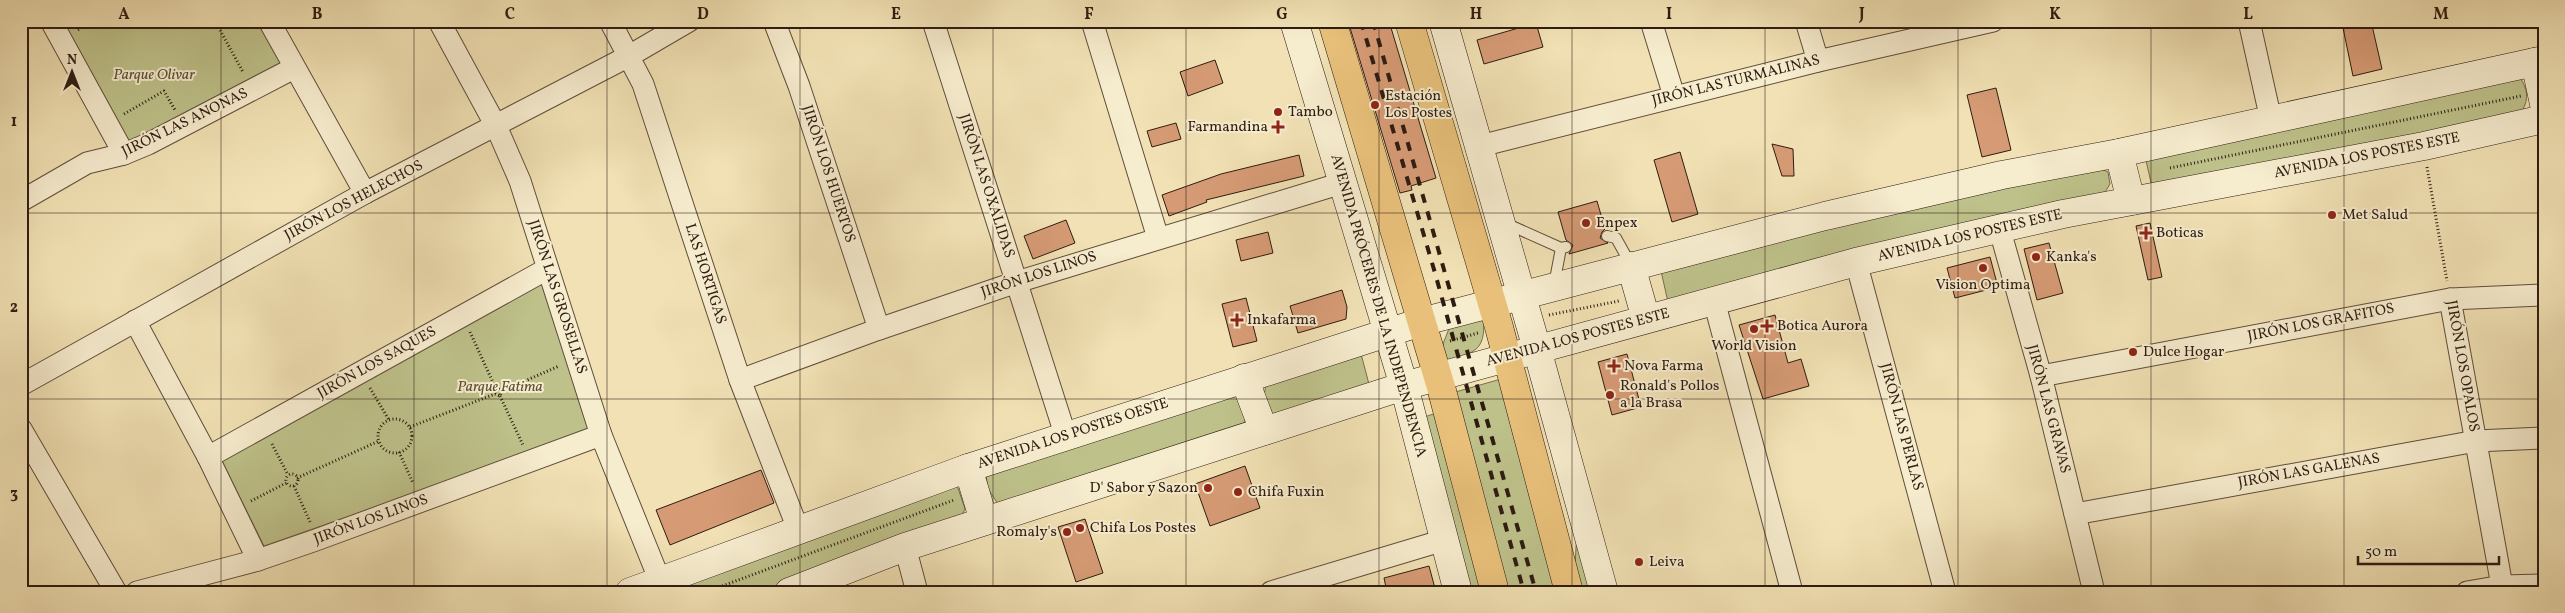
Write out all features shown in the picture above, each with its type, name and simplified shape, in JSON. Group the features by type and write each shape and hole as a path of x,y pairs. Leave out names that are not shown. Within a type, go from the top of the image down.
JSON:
{"main road":[{"name":"AVENIDA PRÓCERES DE LA INDEPENDENCIA","path":"1294,21 1404,386 1458,592"},
{"path":"1332,21 1438,376 1495,592"},
{"path":"1409,21 1496,315 1569,592"},
{"path":"1443,21 1480,146 1604,592"},
{"path":"1521,294 1826,216 2002,174 2119,153 2539,61 2544,104"},
{"name":"AVENIDA LOS POSTES ESTE","path":"1404,386 1856,262 1999,228 2131,201 2424,146 2544,120"},
{"path":"2119,153 2131,201"},
{"path":"1632,266 1646,319"},
{"name":"AVENIDA LOS POSTES OESTE","path":"630,592 798,529 972,480 1066,437 1387,332 1421,322 1496,315 1521,294"},
{"path":"1244,378 1264,431"},
{"path":"789,592 906,547 1404,386"},
{"path":"972,480 984,521"}],"street":[{"path":"51,21 124,154"},
{"path":"269,21 365,193"},
{"name":"JIRÓN LAS GROSELLAS","path":"439,21 496,126 520,181 601,435 660,581"},
{"name":"LAS HORTIGAS","path":"610,21 643,84 740,380 798,529"},
{"name":"JIRÓN LOS HELECHOS","path":"21,385 365,193 629,56 688,21"},
{"name":"JIRÓN LOS HUERTOS","path":"774,21 799,86 879,329"},
{"name":"JIRÓN LAS OXALIDAS","path":"933,21 1066,437"},
{"path":"1092,21 1158,238"},
{"path":"1651,21 1674,96"},
{"path":"1806,21 1818,60"},
{"name":"JIRÓN LAS TURMALINAS","path":"1480,146 1818,60 1935,27 1993,21"},
{"path":"2249,21 2271,120"},
{"name":"JIRÓN LAS ANONAS","path":"21,201 87,163 124,154 294,68"},
{"name":"JIRÓN LOS LINOS","path":"740,380 879,329 1017,282 1342,183"},
{"name":"JIRÓN LAS GRAVAS","path":"1999,228 2041,376 2094,592"},
{"name":"JIRÓN LAS PERLAS","path":"1856,262 1945,592"},
{"name":"JIRÓN LOS SAQUES","path":"208,457 547,270"},
{"name":"JIRÓN LOS GRAFITOS","path":"2041,376 2450,299 2544,295"},
{"name":"JIRÓN LOS OPALOS","path":"2450,299 2502,586"},
{"path":"1714,301 1792,592"},
{"path":"135,321 208,457 258,560"},
{"path":"21,429 116,592"},
{"name":"JIRÓN LOS LINOS","path":"137,592 258,560 601,435"},
{"name":"JIRÓN LAS GALENAS","path":"2075,514 2476,441 2544,438"},
{"path":"1271,592 1444,540"},
{"path":"906,547 917,592"},
{"path":"2468,592 2502,586 2541,587"}],"lane":[{"path":"1501,221 1564,248 1554,286"},
{"path":"1607,236 1616,238 1632,266"}],"path":[{"path":"73,33 92,21"},
{"path":"215,21 246,77"},
{"path":"117,118 164,91 178,117"},
{"name":"JIRÓN LOS OPALOS","path":"2424,146 2450,299"},
{"path":"1429,348 1496,315"},
{"path":"460,334 469,330 496,389 495,394"},
{"path":"496,389 502,391 563,364"},
{"path":"360,390 369,385 389,420"},
{"path":"500,396 502,391"},
{"path":"410,427 495,394 500,396 526,451"},
{"path":"399,419 410,427 411,440 405,450 399,452 388,451 379,441 380,426 389,420 399,419"},
{"path":"270,439 288,475 286,483"},
{"path":"297,478 379,441"},
{"path":"399,452 416,490"},
{"path":"288,475 292,474 297,478"},
{"path":"294,486 297,484 297,478"},
{"path":"706,592 972,480"},
{"path":"252,510 248,502 286,483 294,486 312,527"}],"green space":[{"name":"Parque Olivar","path":"63,21 264,21 286,62 131,148"},
{"path":"2518,75 2526,89 2525,104 2520,114 2152,187 2145,156"},
{"path":"2098,167 2108,172 2110,184 2104,194 1668,302 1661,271 1841,218"},
{"name":"Parque Fatima","path":"541,282 592,431 264,546 221,459"},
{"path":"1483,312 1483,335 1477,348 1465,355 1444,361 1443,344 1450,326"},
{"path":"1360,350 1370,388 1279,416 1269,412 1264,396 1269,380"},
{"path":"1501,379 1559,592 1505,592 1452,393"},
{"path":"1232,391 1244,409 1243,430 998,504 988,489 986,475"},
{"path":"1436,413 1484,592 1469,592 1422,418"},
{"path":"947,483 958,488 965,509 960,519 768,592 659,592"},
{"path":"1577,529 1594,592 1582,592 1575,567"}],"building":[{"path":"1348,21 1389,21 1436,178 1411,186 1412,190 1400,193"},
{"path":"2371,21 2382,69 2353,76 2343,28"},
{"path":"1536,23 1543,47 1484,64 1477,40"},
{"path":"1215,60 1223,83 1188,96 1180,72"},
{"path":"1996,88 2011,150 1982,157 1967,95"},
{"path":"1176,123 1181,139 1152,147 1147,131"},
{"path":"1772,144 1793,149 1794,176 1782,176"},
{"path":"1680,152 1698,214 1672,222 1654,160"},
{"path":"1299,155 1304,176 1206,200 1207,202 1169,216 1162,195 1221,174"},
{"path":"1597,201 1605,229 1600,238 1608,243 1569,254 1573,245 1566,240 1558,212"},
{"path":"1066,220 1075,243 1033,259 1024,236"},
{"path":"2150,223 2162,277 2148,280 2136,226"},
{"path":"1268,232 1273,253 1241,261 1236,240"},
{"path":"2049,243 2063,293 2037,300 2024,249"},
{"path":"1990,257 1998,287 1955,298 1947,268"},
{"path":"1342,290 1347,307 1346,319 1298,333 1290,306"},
{"path":"1246,298 1257,341 1233,347 1222,304"},
{"path":"1775,315 1788,363 1801,359 1809,386 1763,399 1739,325"},
{"path":"1627,354 1641,407 1612,415 1598,362"},
{"path":"1245,466 1260,508 1210,526 1195,484"},
{"path":"761,470 774,503 670,545 656,510"},
{"path":"1085,519 1103,573 1076,582 1058,527"},
{"path":"1429,566 1436,592 1387,592 1384,578"}],"railway":[{"path":"1361,21 1435,273 1524,592"},
{"path":"1373,21 1536,592"}],"place":[{"name":"Estación Los Postes","path":"1375,105"},
{"name":"Tambo","path":"1278,112"},
{"name":"Farmandina","path":"1278,127"},
{"name":"Met Salud","path":"2332,215"},
{"name":"Enpex","path":"1586,223"},
{"name":"Boticas","path":"2146,233"},
{"name":"Kanka's","path":"2036,257"},
{"name":"Vision Optima","path":"1983,268"},
{"name":"Inkafarma","path":"1237,320"},
{"name":"Botica Aurora","path":"1767,326"},
{"name":"World Vision","path":"1754,329"},
{"name":"Dulce Hogar","path":"2133,352"},
{"name":"Nova Farma","path":"1614,366"},
{"name":"Ronald's Pollos a la Brasa","path":"1610,395"},
{"name":"D' Sabor y Sazon","path":"1208,488"},
{"name":"Chifa Fuxin","path":"1238,492"},
{"name":"Chifa Los Postes","path":"1080,528"},
{"name":"Romaly's","path":"1067,532"},
{"name":"Leiva","path":"1639,562"}]}
